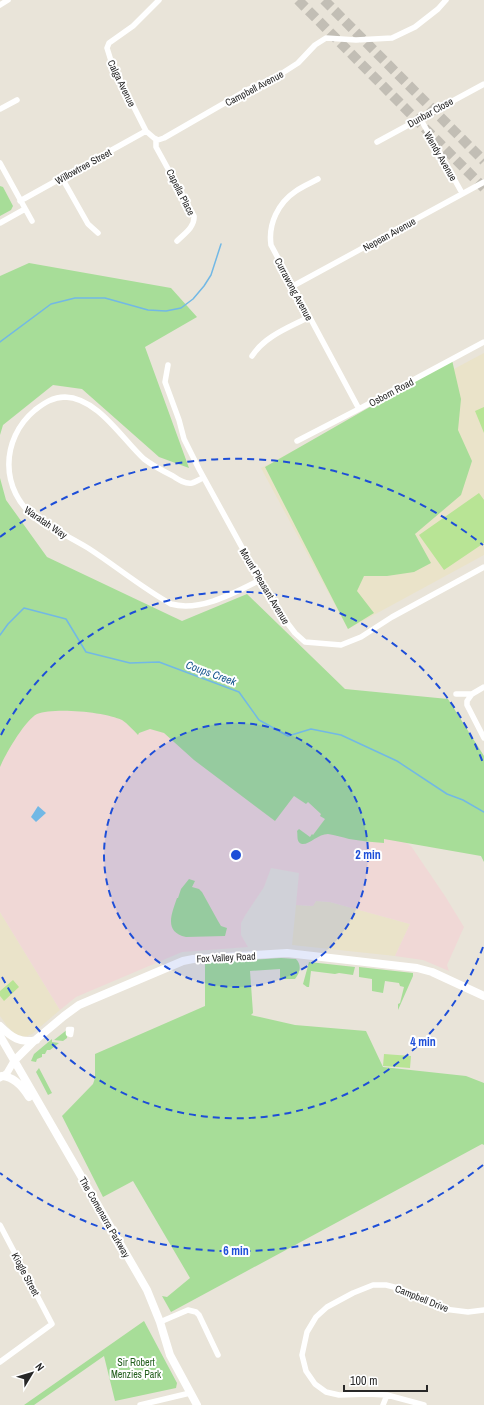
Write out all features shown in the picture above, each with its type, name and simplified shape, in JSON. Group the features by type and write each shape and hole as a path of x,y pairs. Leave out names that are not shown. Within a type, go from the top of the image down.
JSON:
{"main road":[{"name":"Fox Valley Road","path":"14,1062 36,1039 79,1005 183,961 193,959 287,953 417,968 432,972 484,996"},
{"path":"0,1026 9,1035 24,1042 36,1039"},
{"name":"The Comenarra Parkway","path":"0,1036 147,1290 160,1322 170,1355 197,1405"},
{"path":"1,1077 10,1077 20,1085 45,1116"}],"street":[{"path":"0,5 8,0"},
{"name":"Calga Avenue","path":"146,131 112,64 107,50 109,43 133,26 159,0"},
{"name":"Campbell Avenue","path":"156,139 164,138 249,89 270,81 298,63 315,45 326,38 356,40 392,38 415,27 438,9 446,0"},
{"name":"Dunbar Close","path":"377,142 484,84"},
{"path":"0,109 17,100"},
{"name":"Wendy Avenue","path":"420,118 462,193"},
{"path":"146,131 151,137 156,139"},
{"name":"Willowtree Street","path":"20,201 146,131"},
{"name":"Capella Place","path":"156,139 156,147 194,216 192,226 177,241"},
{"path":"0,163 32,221"},
{"path":"62,178 88,224 98,233"},
{"name":"Currawong Avenue","path":"318,179 296,190 276,215 271,227 271,245 360,410"},
{"name":"Nepean Avenue","path":"293,286 484,182"},
{"path":"0,223 25,209"},
{"path":"252,356 259,346 267,339 309,317"},
{"name":"Osborn Road","path":"297,441 360,410 484,342"},
{"name":"Mount Pleasant Avenue","path":"168,365 165,382 184,439 203,478 260,580 282,616 295,633 305,642 341,645 361,637 392,617 484,567"},
{"name":"Waratah Way","path":"203,478 192,483 184,482 165,472 144,458 109,422 91,407 75,399 65,397 49,400 28,417 15,431 7,458 8,480 18,502 27,512 88,548 171,604 179,606 209,602 225,597 260,580"},
{"path":"484,687 472,694 467,701 467,705 484,738"},
{"path":"456,694 472,694"},
{"name":"Fox Valley Road","path":"1,1077 7,1073 14,1062"},
{"name":"Kiogle Street","path":"0,1225 52,1324 0,1362"},
{"name":"Campbell Drive","path":"424,1405 387,1395 339,1395 326,1392 314,1384 306,1371 302,1355 307,1332 316,1317 327,1307 353,1293 373,1285 386,1285 398,1288 444,1308 468,1312 484,1310"},
{"path":"160,1322 188,1310 196,1312 199,1315 218,1355"},
{"path":"140,1405 190,1393"},
{"path":"383,1405 387,1395"}],"shaded area":[{"path":"484,353 484,555 348,629 261,468 357,417"},
{"path":"78,686 291,789 367,816 411,846 464,927 447,965 449,971 423,960 395,956 410,924 330,902 316,901 313,906 296,905 299,873 271,868 264,887 241,923 241,935 248,947 182,952 76,997 60,1010 0,912 0,720"},
{"path":"316,901 330,902 410,924 395,956 292,945 296,905 312,906"},
{"path":"0,912 60,1010 32,1034 25,1037 15,1034 0,1016"}],"green space":[{"path":"0,186 3,187 13,206 11,210 0,216"},
{"path":"29,263 171,288 197,317 145,347 189,468 159,457 82,389 53,385 3,425 0,435 0,276"},
{"path":"452,360 461,399 458,430 472,461 461,495 415,534 431,563 414,572 387,576 364,576 357,591 374,613 348,629 265,467"},
{"path":"484,407 484,433 475,411"},
{"path":"0,478 6,500 47,557 182,621 247,594 345,689 448,699 484,756 484,862 481,856 384,839 384,843 349,839 336,835 324,834 308,843 302,844 298,841 297,831 299,829 310,837 325,819 320,816 321,814 308,802 306,804 294,796 275,821 194,760 164,733 150,729 139,733 138,735 122,720 104,715 80,711 55,711 37,714 21,730 0,767"},
{"path":"479,493 484,500 484,543 444,570 419,535"},
{"path":"189,879 195,881 192,887 199,889 202,892 221,926 227,928 225,936 186,937 179,935 174,931 171,921 173,910 181,889"},
{"path":"281,958 296,959 300,966 298,974 295,979 280,979 280,969 250,971 253,1013 251,1015 295,1025 366,1031 383,1067 466,1076 484,1083 484,1145 482,1144 171,1312 162,1296 167,1297 190,1278 133,1181 103,1197 62,1116 93,1084 95,1078 95,1054 205,1006 205,963"},
{"path":"309,962 355,967 353,975 311,971 309,987 307,987 303,984"},
{"path":"359,967 413,973 398,1010 398,1004 400,1003 404,987 400,986 399,983 385,981 383,993 372,991 372,979 359,977"},
{"path":"13,980 19,987 4,1001 0,996 0,991"},
{"path":"68,1029 67,1038 63,1041 54,1040"},
{"path":"52,1039 52,1042 59,1043 50,1050 47,1050 45,1054 42,1054 42,1057 37,1059 36,1062 31,1061 34,1054"},
{"path":"384,1054 411,1056 410,1068 383,1066"},
{"path":"39,1068 52,1093 48,1095 36,1072"},
{"name":"Sir Robert Menzies Park","path":"144,1321 177,1383 176,1388 115,1401 104,1356 34,1405 24,1405"}],"water":[{"path":"38,806 46,813 36,822 31,817"}],"waterway":[{"path":"0,342 51,304 75,298 105,298 148,310 166,311 181,308 193,299 211,275 221,244"},
{"name":"Coups Creek","path":"0,635 8,624 24,608 66,619 86,652 130,663 159,662 239,692 259,720 288,736 311,729 341,735 397,761 447,794 463,800 484,812"}],"tunnel":[{"path":"298,0 484,188"},
{"path":"324,0 484,161"}]}
